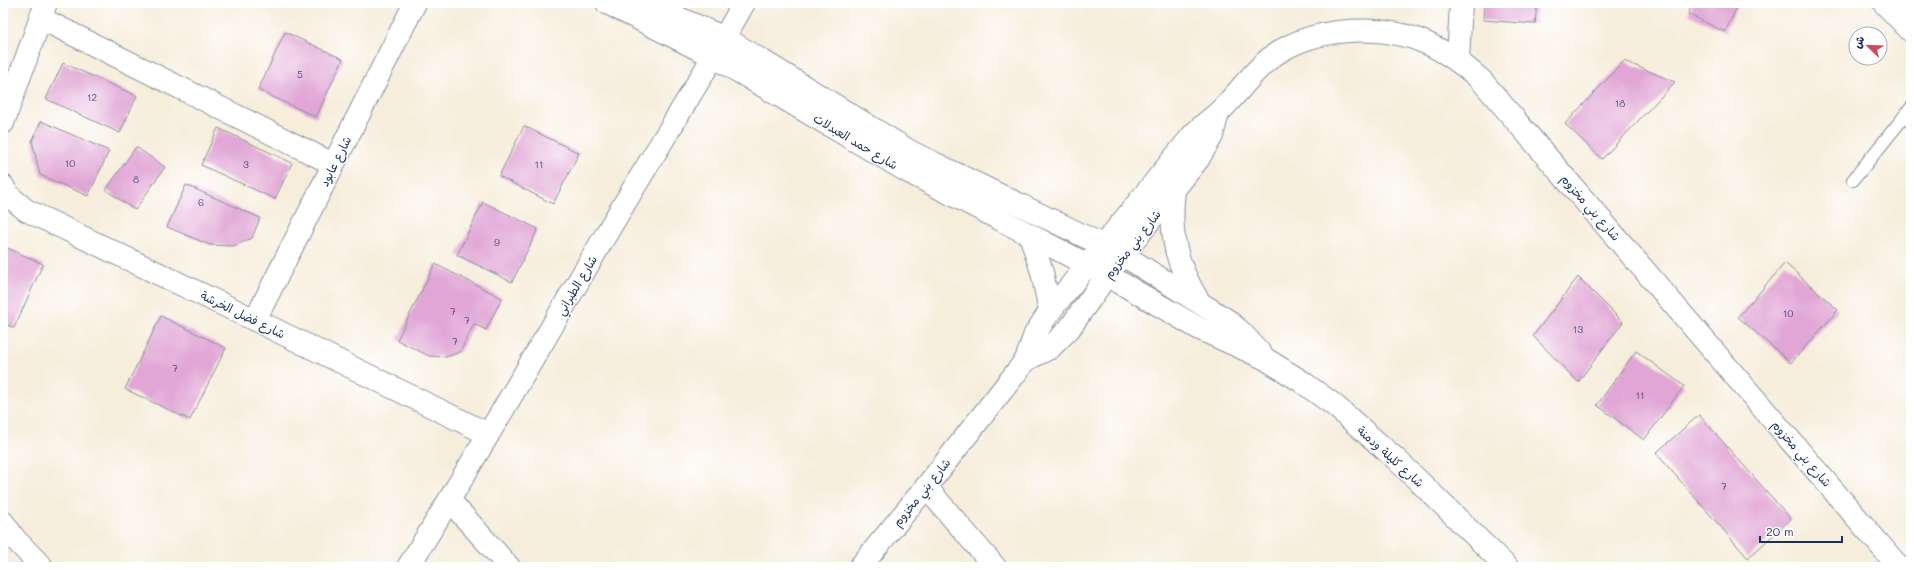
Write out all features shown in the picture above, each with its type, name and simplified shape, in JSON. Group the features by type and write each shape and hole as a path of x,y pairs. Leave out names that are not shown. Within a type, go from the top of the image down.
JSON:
{"street":[{"name":"شارع عابود","path":"256,320 415,3"},
{"name":"شارع حمد العبدلات","path":"607,3 714,57 908,161 1123,255"},
{"name":"شارع حمد العبدلات","path":"644,3 725,38 908,161 1030,235 1107,275"},
{"name":"شارع الطبراني","path":"408,567 450,501 608,231 714,57 744,3"},
{"path":"1458,60 1461,3"},
{"path":"1884,3 1911,30"},
{"path":"3,123 43,10 333,164"},
{"name":"شارع بني مخزوم","path":"860,567 926,487 1026,360 1035,334 1050,311 1086,264 1103,246 1192,136 1218,113 1254,73 1281,51 1315,36 1352,31 1389,32 1425,42 1458,60 1481,80 1502,102 1899,567"},
{"name":"شارع بني مخزوم","path":"1026,360 1050,348 1060,339 1107,275 1206,147 1212,136 1218,113"},
{"name":"شارع فضل الخرشة","path":"3,186 8,195 26,210 256,320 488,434"},
{"path":"1174,190 1171,213 1172,236 1177,259 1186,281 1198,301"},
{"path":"1030,235 1042,272 1050,311"},
{"name":"شارع كليلة ودمنة","path":"1123,255 1227,320 1241,332 1264,358"},
{"name":"شارع كليلة ودمنة","path":"1107,275 1200,328 1264,358 1301,381 1365,432 1441,501 1507,567"},
{"path":"926,487 995,567"},
{"path":"450,501 509,567"},
{"path":"3,522 14,538 42,567"}],"lane":[{"path":"1853,180 1911,108"}],"building":[{"path":"1484,3 1537,3 1535,24 1483,20"},
{"path":"1693,3 1739,3 1725,32 1688,14"},
{"path":"285,32 343,59 316,117 258,90"},
{"path":"1624,61 1675,82 1602,159 1565,124"},
{"path":"63,63 137,96 120,133 46,99"},
{"path":"41,121 109,151 88,196 40,175 32,141"},
{"path":"524,126 579,153 553,204 499,176"},
{"path":"218,128 292,163 275,199 201,165"},
{"path":"136,147 165,167 135,210 106,190"},
{"path":"186,185 260,218 252,238 233,246 210,245 167,227"},
{"path":"483,202 538,229 512,282 457,255"},
{"path":"3,246 43,264 14,328 3,323"},
{"path":"1785,263 1838,310 1791,363 1738,317"},
{"path":"435,264 502,298 486,330 474,324 460,352 446,357 429,356 397,340"},
{"path":"1578,277 1623,322 1578,382 1533,336"},
{"path":"161,316 226,348 190,420 125,389"},
{"path":"1636,351 1684,386 1644,440 1597,405"},
{"path":"1699,415 1791,519 1748,558 1656,453"}]}
